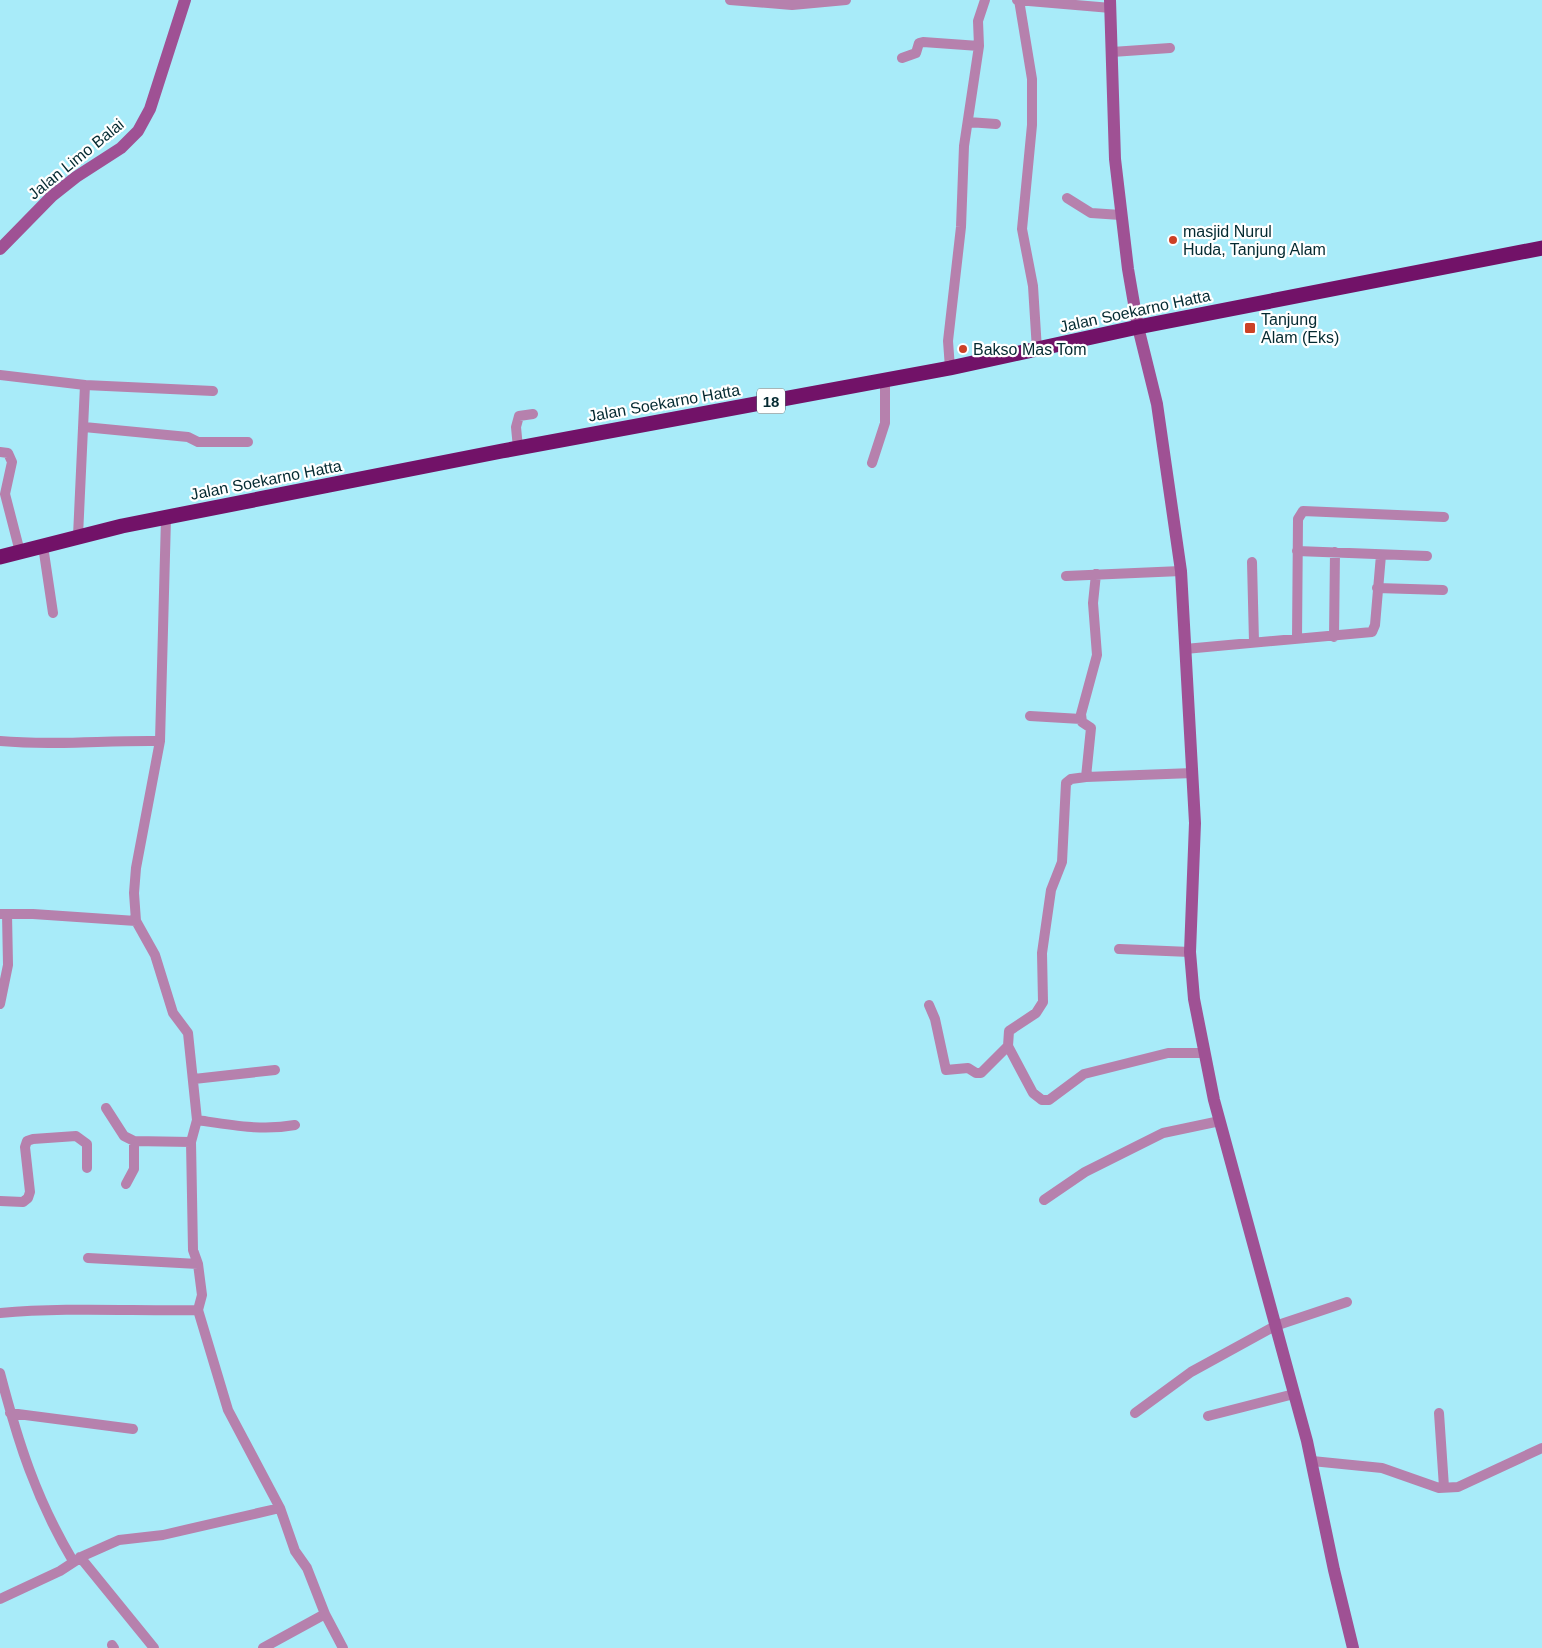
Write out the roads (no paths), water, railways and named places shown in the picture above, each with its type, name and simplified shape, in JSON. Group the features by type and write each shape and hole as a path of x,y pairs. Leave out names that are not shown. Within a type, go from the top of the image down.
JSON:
{"highway":[{"name":"Jalan Soekarno Hatta","path":"0,557 78,536 166,518 518,448 950,368 1138,327 1542,248"}],"street":[{"name":"Jalan Limo Balai","path":"0,249 52,196 76,176 121,148 138,130 150,109 185,0"},
{"path":"730,0 792,5 846,0"},
{"path":"950,368 948,341 960,236 968,122 979,46 978,21 985,0"},
{"path":"1037,350 1033,286 1026,258 1022,229 1032,125 1032,79 1018,0 1110,4 1115,159 1122,215 1138,327 1157,404 1181,571 1195,823 1190,952 1194,999 1220,1121 1312,1461 1334,1570 1353,1648"},
{"path":"902,58 916,53 919,43 923,42 979,46"},
{"path":"1112,52 1170,48"},
{"path":"968,122 996,124"},
{"path":"1067,198 1091,213 1122,215"},
{"path":"0,375 85,385 213,391"},
{"path":"872,463 885,423 885,380"},
{"path":"78,536 85,385"},
{"path":"518,448 517,420 519,416 533,414"},
{"path":"84,427 188,437 198,442 248,442"},
{"path":"0,452 8,453 12,462 3,494 20,552"},
{"path":"1297,639 1297,552 1298,519 1300,514 1308,510 1444,516"},
{"path":"166,518 160,741 136,868 134,893 136,921 155,955 173,1013 188,1033 197,1120 191,1142 193,1250 198,1264 202,1295 198,1310 215,1374 228,1410 280,1508 295,1551 307,1568 325,1614 343,1648"},
{"path":"43,546 53,613"},
{"path":"1297,552 1427,556"},
{"path":"1334,636 1335,552"},
{"path":"1185,649 1372,632 1375,625 1381,555"},
{"path":"1252,562 1254,642"},
{"path":"1066,576 1181,571"},
{"path":"1086,777 1091,731 1090,727 1084,724 1081,718 1097,655 1093,603 1096,574"},
{"path":"1377,588 1443,590"},
{"path":"1030,716 1081,718"},
{"path":"0,741 65,745 112,740 160,741"},
{"path":"1192,773 1086,777 1071,779 1066,783 1064,790 1062,862 1051,890 1042,953 1043,1002 1036,1013 1009,1031 1008,1046 1033,1093 1042,1100 1049,1100 1084,1074 1168,1053 1204,1052"},
{"path":"0,999 8,965 4,914 136,921"},
{"path":"1119,949 1190,952"},
{"path":"930,1005 946,1070 968,1068 976,1073 981,1073 1008,1046"},
{"path":"194,1079 275,1070"},
{"path":"106,1108 124,1136 134,1142 191,1142"},
{"path":"197,1120 248,1128 278,1128 295,1125"},
{"path":"1044,1200 1085,1172 1163,1134 1220,1121"},
{"path":"0,1201 23,1202 28,1198 30,1192 25,1148 27,1141 76,1136 87,1144 87,1168"},
{"path":"126,1184 134,1168 134,1142"},
{"path":"88,1258 198,1264"},
{"path":"1135,1413 1192,1372 1275,1326 1347,1302"},
{"path":"0,1313 51,1308 113,1311 198,1310"},
{"path":"0,1372 10,1413 30,1477 50,1522 77,1559 154,1648"},
{"path":"1208,1416 1294,1394"},
{"path":"10,1413 133,1429"},
{"path":"1439,1413 1444,1487"},
{"path":"1312,1461 1382,1468 1438,1488 1464,1486 1542,1448"},
{"path":"0,1599 60,1571 77,1559 119,1540 163,1535 280,1508"},
{"path":"263,1648 325,1614"}],"place":[{"name":"masjid Nurul Huda, Tanjung Alam","path":"1173,240"},
{"name":"Tanjung Alam (Eks)","path":"1250,328"},
{"name":"Bakso Mas Tom","path":"963,349"}]}
